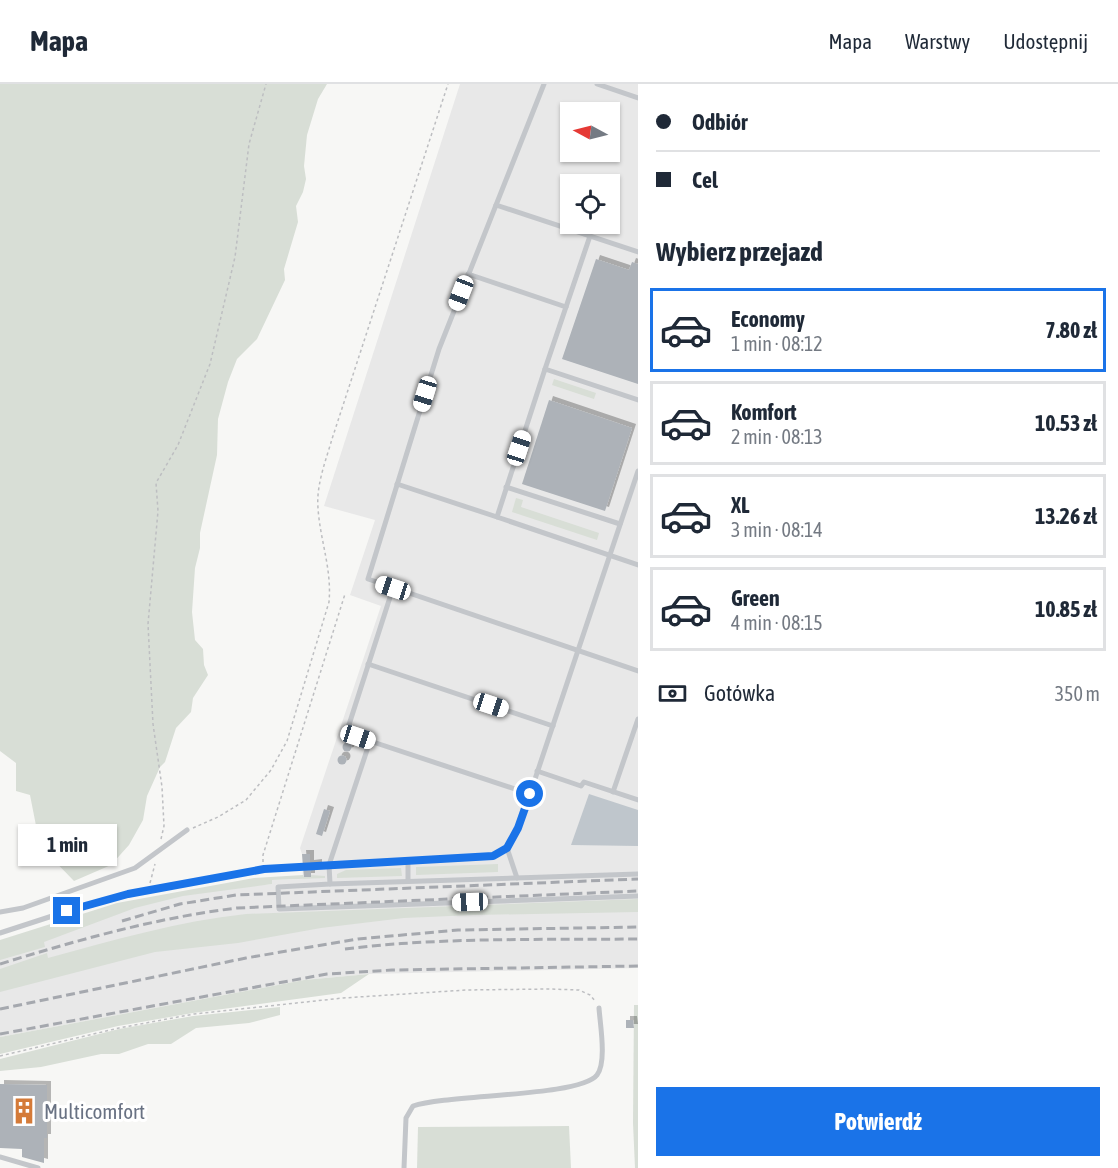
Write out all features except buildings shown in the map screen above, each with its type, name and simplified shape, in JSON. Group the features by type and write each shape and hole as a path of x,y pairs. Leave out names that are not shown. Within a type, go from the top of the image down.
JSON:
{"lane":[{"path":"544,84 439,349 368,579 638,671"},
{"path":"597,84 638,98"},
{"path":"496,205 638,252"},
{"path":"496,518 590,236"},
{"path":"468,274 566,307"},
{"path":"545,369 638,400"},
{"path":"0,933 83,906 149,890 264,869 493,856 507,848 518,828 530,794 638,471"},
{"path":"397,484 638,565"},
{"path":"506,487 620,524"},
{"path":"393,588 346,734 530,794"},
{"path":"368,664 553,726"},
{"path":"614,792 638,719"},
{"path":"330,884 329,865 370,741"},
{"path":"537,771 581,786 584,782 638,800"},
{"path":"0,912 23,908 135,868 187,830"},
{"path":"507,848 517,878"},
{"path":"408,861 408,881"},
{"path":"638,874 278,887 279,909 638,896"},
{"path":"404,1168 406,1118 413,1106 556,1089 589,1082 598,1074 601,1064 599,1008"},
{"path":"0,1157 38,1168"}],"path":[{"path":"149,890 164,826 162,787 153,724 148,624 158,511 156,483 178,445 210,364 235,257 249,144 266,84"},
{"path":"187,830 218,817 246,800 271,770 287,741 329,602 330,584 318,506 321,481 332,438 448,84"},
{"path":"264,869 263,855 296,757 345,594"},
{"path":"0,1056 119,1028 194,1014 343,998 466,990 579,990 595,999 599,1008"}],"shaded area":[{"path":"0,84 327,84 318,99 307,135 304,166 306,179 296,206 298,222 284,269 285,280 257,339 237,359 218,419 217,455 200,533 192,612 195,640 203,649 204,665 208,675 193,698 191,712 176,728 165,762 160,767 147,796 143,820 129,845 111,865 74,881 40,846 30,795 16,791 16,763 0,751"},
{"path":"460,84 638,84 638,968 369,974 304,980 0,1037 0,952 78,915 198,891 272,884 272,880 303,879 300,848 381,606 350,595 375,520 324,506"},
{"path":"554,379 596,393 594,399 552,385"},
{"path":"516,498 523,500 521,507 599,533 597,540 512,512"},
{"path":"589,794 638,810 638,846 571,845"},
{"path":"498,864 498,872 416,875 416,867"},
{"path":"401,868 402,876 337,878 337,874 346,870"},
{"path":"303,875 304,877 325,876 325,878 272,880 272,884 183,896 135,908 44,942 45,947 0,960 0,940 117,903 254,878"},
{"path":"638,899 638,912 404,918 321,928 238,943 155,952 0,992 0,969 47,953 48,958 147,932 221,917 246,914"},
{"path":"369,974 341,993 193,1013 118,1026 0,1054 0,1037 304,980"},
{"path":"634,1005 638,1005 638,1168 635,1168 633,1123"},
{"path":"280,1007 280,1015 249,1023 196,1028 171,1044 148,1044 119,1054 101,1054 41,1067 0,1071 0,1059 119,1029 193,1016"},
{"path":"569,1126 571,1168 417,1168 418,1127"}],"railway":[{"path":"122,921 180,904 236,895 638,879"},
{"path":"0,964 117,931 206,912 237,908 638,891"},
{"path":"0,1009 246,958 358,939 458,930 638,927"},
{"path":"345,949 454,941 638,939"},
{"path":"0,1034 327,974 392,970 638,966"}],"place":[{"name":"Multicomfort","path":"24,1111"}],"route":[{"path":"67,911 128,894 264,869 493,856 507,848 518,828 530,794"}]}
